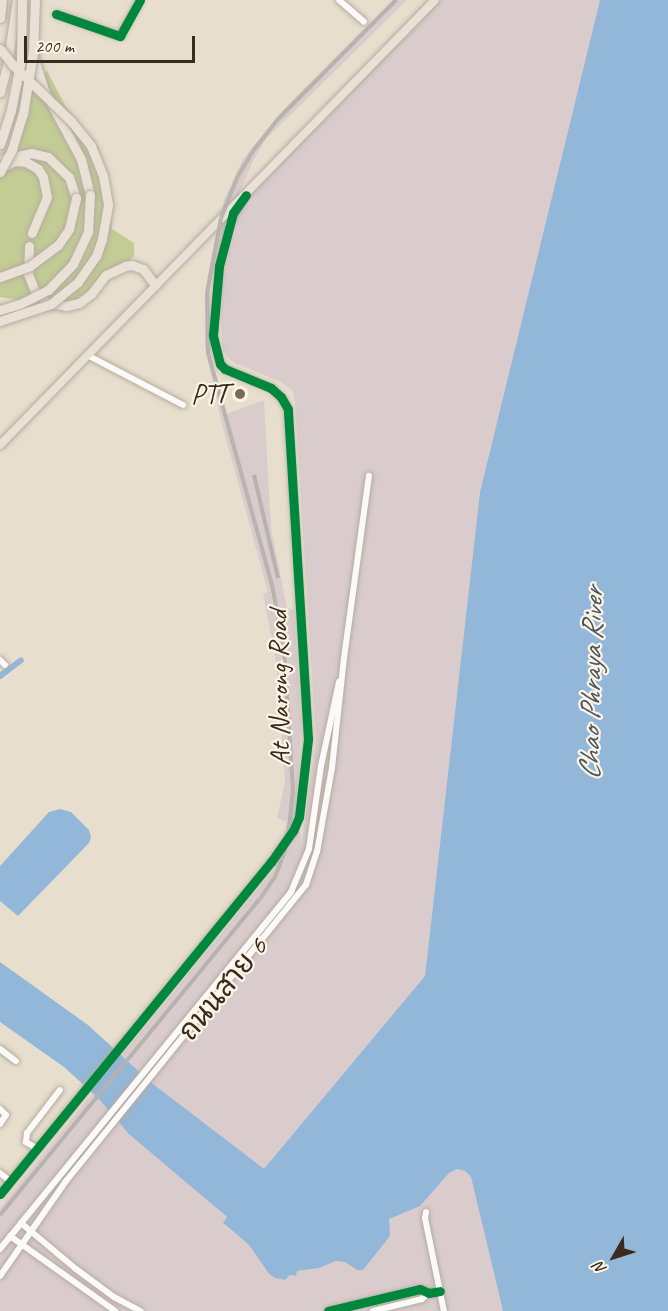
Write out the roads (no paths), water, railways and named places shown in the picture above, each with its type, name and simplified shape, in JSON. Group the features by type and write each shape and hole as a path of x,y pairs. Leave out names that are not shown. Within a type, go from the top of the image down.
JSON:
{"highway":[{"path":"0,18 2,0"},
{"path":"29,0 33,59"},
{"path":"0,170 12,149 24,114 33,52 35,0"},
{"path":"0,310 27,301 48,290 73,264 88,232 90,195 81,159 45,92 33,59 18,1"},
{"path":"0,92 7,66 18,1"},
{"path":"0,144 11,110 21,60 18,1"},
{"path":"0,49 14,66 71,121 91,146 103,176 108,205 102,240 96,256 78,282 51,304 0,321"},
{"path":"0,163 5,157 20,153 48,157 69,177 76,198 69,229 58,245 36,263 0,277"},
{"path":"0,170 15,161 26,162 38,169 44,177 47,197 32,233"},
{"path":"29,246 28,274 35,291 46,302 66,306 79,303 91,294 106,275 125,266 142,269 155,285"}],"main road":[{"path":"0,445 435,0"}],"street":[{"path":"56,14 120,36 140,0"},
{"path":"339,0 364,22"},
{"name":"At Narong Road","path":"0,1194 188,965 293,831 300,807 308,739 288,409 281,397 271,388 225,369 220,364 213,335 221,257 233,213 246,195"},
{"path":"89,356 183,405"},
{"name":"ถนนสาย 6","path":"0,1276 33,1232 66,1181 306,885 317,852 332,768 344,658 369,476"},
{"name":"ถนนสาย 6","path":"0,1249 291,892 304,867 316,818 321,766 344,658"},
{"path":"0,1049 16,1061"},
{"path":"36,1148 26,1142 27,1134 60,1090"},
{"path":"0,1109 6,1115 0,1124"},
{"path":"0,1173 10,1181"},
{"path":"426,1212 425,1218 444,1311"},
{"path":"21,1223 102,1288 140,1311"},
{"path":"10,1236 115,1311"},
{"path":"328,1311 420,1289 429,1293"},
{"path":"373,1311 396,1309 422,1299 429,1293 440,1291"},
{"path":"393,1296 396,1309"}],"water":[{"name":"Chao Phraya River","path":"600,0 668,0 668,1311 503,1311 471,1177 465,1171 457,1169 449,1173 420,1206 389,1219 390,1236 363,1270 357,1270 345,1262 336,1261 319,1268 297,1271 296,1276 290,1275 285,1280 275,1278 269,1274 249,1245 223,1223 227,1217 129,1134 99,1099 64,1067 0,1022 0,962 88,1025 153,1084 264,1169 425,976 480,492"},
{"path":"60,809 71,812 89,830 91,837 89,843 18,916 0,901 0,866 49,812"}],"waterway":[{"path":"0,676 21,660"}],"railway":[{"path":"0,1215 260,899 275,877 282,859 288,840 293,790 284,649 272,585 208,352 207,293 221,218 238,176 253,151 278,119 396,0"},
{"path":"254,475 278,578"}],"place":[{"name":"PTT","path":"240,394"}]}
